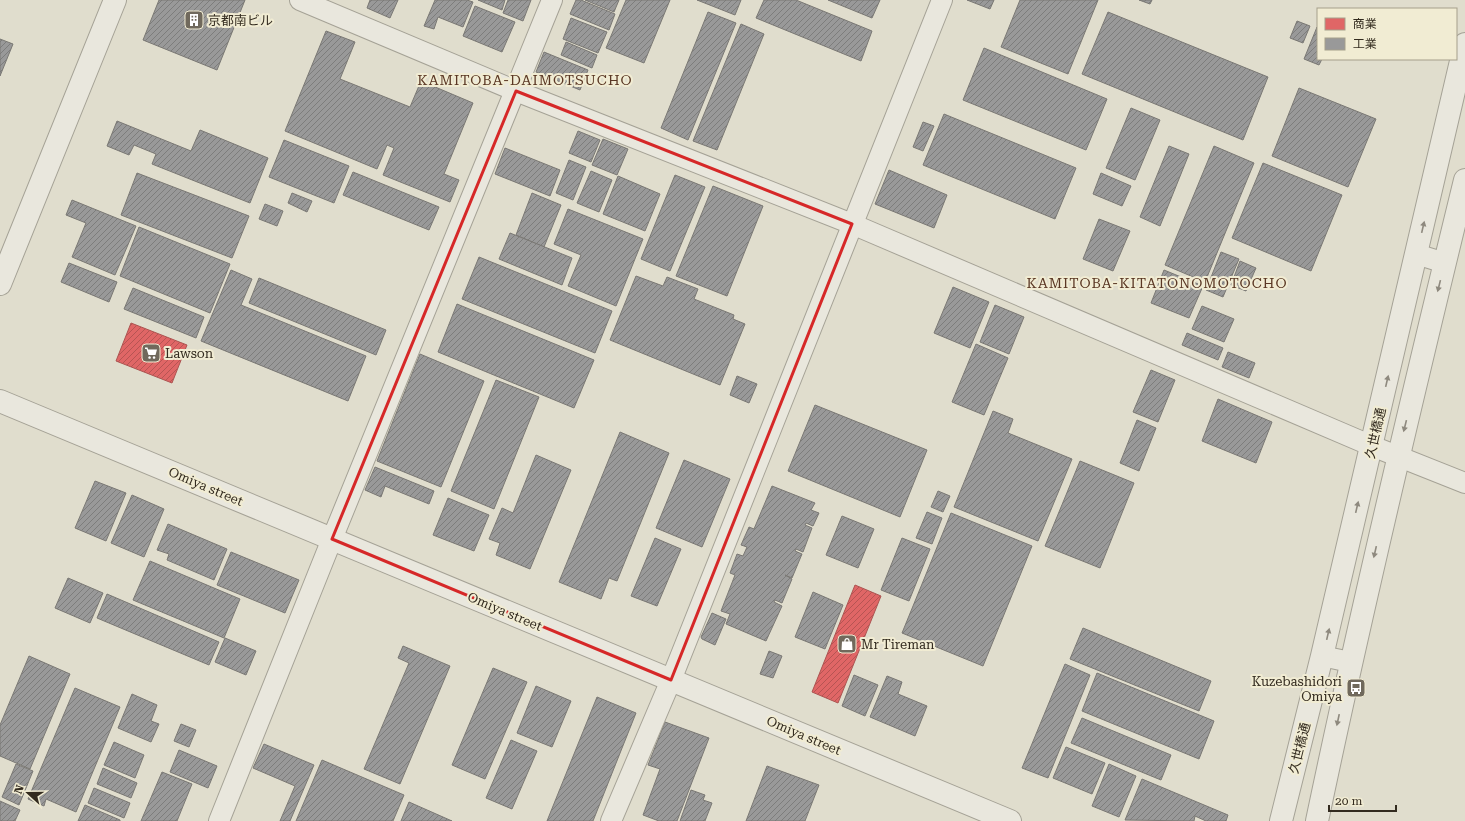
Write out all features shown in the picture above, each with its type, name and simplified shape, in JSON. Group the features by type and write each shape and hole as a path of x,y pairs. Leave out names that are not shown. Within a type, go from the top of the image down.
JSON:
{"street":[{"path":"0,284 115,0"},
{"path":"300,0 516,91 852,224 1372,446 1398,455 1465,483"},
{"path":"219,821 332,539 552,0"},
{"path":"612,821 671,680 942,0"},
{"name":"久世橋通","path":"1280,821 1322,656 1464,56"},
{"name":"久世橋通","path":"1317,821 1350,662 1398,455 1465,180"},
{"path":"1416,254 1445,263"},
{"name":"Omiya street","path":"0,401 1010,821"},
{"path":"1322,656 1350,662"}],"highlighted area":[{"path":"516,91 852,224 671,680 332,539"}],"building: 商業":[{"name":"Lawson","path":"131,323 187,345 172,383 116,361"},
{"name":"Mr Tireman","path":"855,585 881,596 838,703 812,692"}],"building: 工業":[{"name":"京都南ビル","path":"159,0 245,0 217,70 143,40"},
{"path":"370,0 398,0 390,18 367,8"},
{"path":"435,0 467,0 473,2 463,27 438,17 434,29 424,26"},
{"path":"478,0 505,0 502,10"},
{"path":"508,0 531,0 523,21 503,13"},
{"path":"576,0 581,0 615,14 609,30 570,14"},
{"path":"585,0 619,0 614,12"},
{"path":"626,0 670,0 644,63 606,48"},
{"path":"697,0 741,0 735,15"},
{"path":"764,0 796,0 872,31 861,61 756,18"},
{"path":"828,0 880,0 872,18"},
{"path":"967,0 994,0 990,9"},
{"path":"1020,0 1098,0 1068,74 1001,47"},
{"path":"1139,0 1152,0 1150,4"},
{"path":"475,6 515,22 502,52 463,36"},
{"path":"708,12 736,23 688,140 661,128"},
{"path":"1108,12 1268,77 1243,140 1082,74"},
{"path":"571,18 607,32 598,53 563,39"},
{"path":"1297,21 1310,26 1303,43 1290,38"},
{"path":"741,24 764,34 717,150 693,141"},
{"path":"1317,27 1317,60 1322,60 1319,65 1304,59"},
{"path":"326,31 355,42 340,79 410,107 421,81 473,103 444,174 459,180 450,202 383,175 394,148 387,145 377,169 285,131"},
{"path":"0,39 13,44 0,76"},
{"path":"566,42 597,55 592,68 561,55"},
{"path":"984,48 1107,99 1086,150 963,100"},
{"path":"544,52 588,70 580,90 536,72"},
{"path":"1299,88 1376,119 1348,187 1272,156"},
{"path":"1131,108 1160,120 1135,180 1106,168"},
{"path":"944,114 1076,168 1055,219 923,165"},
{"path":"117,121 191,151 200,130 268,158 250,203 152,164 156,154 134,145 129,155 107,146"},
{"path":"923,122 934,126 923,151 913,147"},
{"path":"578,131 600,140 591,162 569,153"},
{"path":"603,139 628,149 617,175 592,165"},
{"path":"284,140 349,166 334,203 269,177"},
{"path":"1169,146 1189,154 1160,226 1140,217"},
{"path":"1214,146 1254,163 1205,282 1165,265"},
{"path":"505,148 560,170 550,196 495,174"},
{"path":"569,160 586,167 573,200 556,193"},
{"path":"1263,163 1342,195 1311,271 1232,238"},
{"path":"889,170 947,195 934,228 875,204"},
{"path":"591,171 612,180 599,212 577,203"},
{"path":"353,172 439,207 429,230 343,195"},
{"path":"137,173 249,216 232,258 121,215"},
{"path":"1101,173 1131,186 1122,206 1093,194"},
{"path":"675,175 705,187 670,271 641,259"},
{"path":"618,176 660,194 645,231 603,214"},
{"path":"713,186 763,206 727,296 676,276"},
{"path":"292,193 312,201 307,212 288,203"},
{"path":"532,193 561,205 544,247 516,235"},
{"path":"72,200 136,226 115,275 72,257 86,223 66,215"},
{"path":"265,204 283,211 277,226 259,219"},
{"path":"568,209 643,239 616,306 568,286 581,255 554,244"},
{"path":"1099,219 1130,231 1113,271 1083,259"},
{"path":"139,227 230,264 210,313 120,276"},
{"path":"510,233 572,258 562,285 499,259"},
{"path":"1221,252 1239,259 1223,297 1206,290"},
{"path":"479,257 612,311 595,353 462,299"},
{"path":"1240,261 1256,268 1246,291 1231,285"},
{"path":"69,263 117,282 109,302 61,282"},
{"path":"231,270 252,279 241,305 366,356 348,401 201,341"},
{"path":"1164,270 1203,286 1189,318 1151,303"},
{"path":"636,276 663,286 667,277 698,289 694,299 734,315 733,319 745,324 720,385 610,340"},
{"path":"259,278 386,330 376,355 249,303"},
{"path":"953,287 989,302 970,348 934,333"},
{"path":"133,288 204,317 196,338 124,309"},
{"path":"457,304 594,360 574,408 438,352"},
{"path":"995,305 1024,317 1009,354 980,342"},
{"path":"1202,306 1234,319 1224,342 1192,329"},
{"path":"1187,333 1223,348 1218,360 1182,345"},
{"path":"976,344 1008,358 984,415 952,402"},
{"path":"1228,352 1255,363 1249,378 1222,367"},
{"path":"420,354 484,381 441,487 377,461"},
{"path":"1151,370 1175,380 1158,422 1133,412"},
{"path":"737,376 757,384 749,403 730,395"},
{"path":"496,380 539,397 494,509 451,491"},
{"path":"1218,399 1272,422 1256,463 1202,441"},
{"path":"815,405 927,450 900,517 788,471"},
{"path":"993,411 1013,419 1008,433 1072,459 1038,541 954,507"},
{"path":"1137,420 1156,428 1139,471 1120,463"},
{"path":"620,432 669,453 617,581 609,578 601,599 559,582"},
{"path":"536,455 571,470 530,569 496,555 500,543 489,539 502,508 513,513"},
{"path":"684,460 730,479 702,547 656,528"},
{"path":"1080,461 1134,483 1100,568 1045,546"},
{"path":"375,467 434,491 429,504 385,486 381,497 365,490"},
{"path":"95,481 126,493 106,541 75,528"},
{"path":"772,486 815,503 811,510 819,513 813,526 806,523 805,525 812,528 803,552 796,549 795,551 802,554 792,578 785,575 792,579 782,603 775,600 774,602 782,606 766,641 726,624 730,614 721,611 735,575 730,573 737,554 743,556 747,547 741,545 749,527 754,529"},
{"path":"938,491 950,496 943,512 931,507"},
{"path":"132,495 164,509 144,557 111,543"},
{"path":"448,498 489,515 474,551 433,535"},
{"path":"927,512 942,518 932,544 916,538"},
{"path":"951,513 1032,546 983,666 902,633"},
{"path":"842,516 874,529 858,568 826,555"},
{"path":"168,524 227,549 214,580 167,560 169,554 157,550"},
{"path":"655,538 681,549 657,606 631,596"},
{"path":"902,538 930,549 909,601 881,590"},
{"path":"231,552 299,580 285,613 217,585"},
{"path":"150,561 240,599 224,638 133,600"},
{"path":"68,578 103,593 90,623 55,608"},
{"path":"813,592 843,605 825,649 795,637"},
{"path":"107,594 219,642 209,665 97,618"},
{"path":"712,613 726,619 715,645 702,639 701,637"},
{"path":"1083,628 1211,681 1199,711 1070,659"},
{"path":"225,638 256,651 246,675 215,662"},
{"path":"403,646 450,666 400,784 364,769 409,663 398,658"},
{"path":"769,651 782,656 773,678 760,674"},
{"path":"29,656 70,674 30,769 0,756 0,725"},
{"path":"1065,664 1090,675 1048,778 1022,768"},
{"path":"493,668 527,682 485,779 452,765"},
{"path":"1097,673 1214,721 1199,759 1082,711"},
{"path":"854,675 878,685 865,716 842,706"},
{"path":"887,676 902,682 898,694 927,706 915,736 870,717"},
{"path":"536,686 571,701 552,747 517,733"},
{"path":"75,688 120,707 76,812 46,799 44,806 28,799"},
{"path":"132,694 157,705 151,721 159,724 151,742 118,728"},
{"path":"597,697 636,713 593,821 547,821"},
{"path":"1082,718 1171,755 1161,780 1071,743"},
{"path":"665,722 709,738 677,821 659,821 643,815 660,769 648,765"},
{"path":"181,724 196,730 189,747 174,741"},
{"path":"511,740 537,751 512,809 486,798"},
{"path":"114,742 144,755 135,778 104,765"},
{"path":"264,744 314,765 290,821 280,821 295,786 253,768"},
{"path":"1066,747 1105,763 1092,794 1053,778"},
{"path":"179,750 217,766 208,788 170,772"},
{"path":"322,760 404,795 393,821 296,821"},
{"path":"16,764 33,771 19,805 2,797"},
{"path":"1109,764 1136,776 1119,817 1092,806"},
{"path":"767,766 819,785 805,821 746,821"},
{"path":"103,768 137,783 131,798 97,784"},
{"path":"162,772 192,784 177,821 141,821"},
{"path":"1142,779 1228,815 1226,821 1206,821 1195,816 1194,821 1125,820"},
{"path":"94,788 130,803 124,818 88,803"},
{"path":"691,790 705,795 703,800 712,803 705,821 680,821"},
{"path":"0,801 20,810 15,821 0,821"},
{"path":"409,802 452,821 401,821"},
{"path":"85,805 120,820 120,821 78,821"}],"place":[{"name":"京都南ビル","path":"194,20"},
{"name":"Lawson","path":"151,353"},
{"name":"Mr Tireman","path":"847,644"},
{"name":"Kuzebashidori Omiya","path":"1356,688"}],"district":[{"name":"KAMITOBA-DAIMOTSUCHO","path":"525,80"},
{"name":"KAMITOBA-KITATONOMOTOCHO","path":"1157,283"}]}
